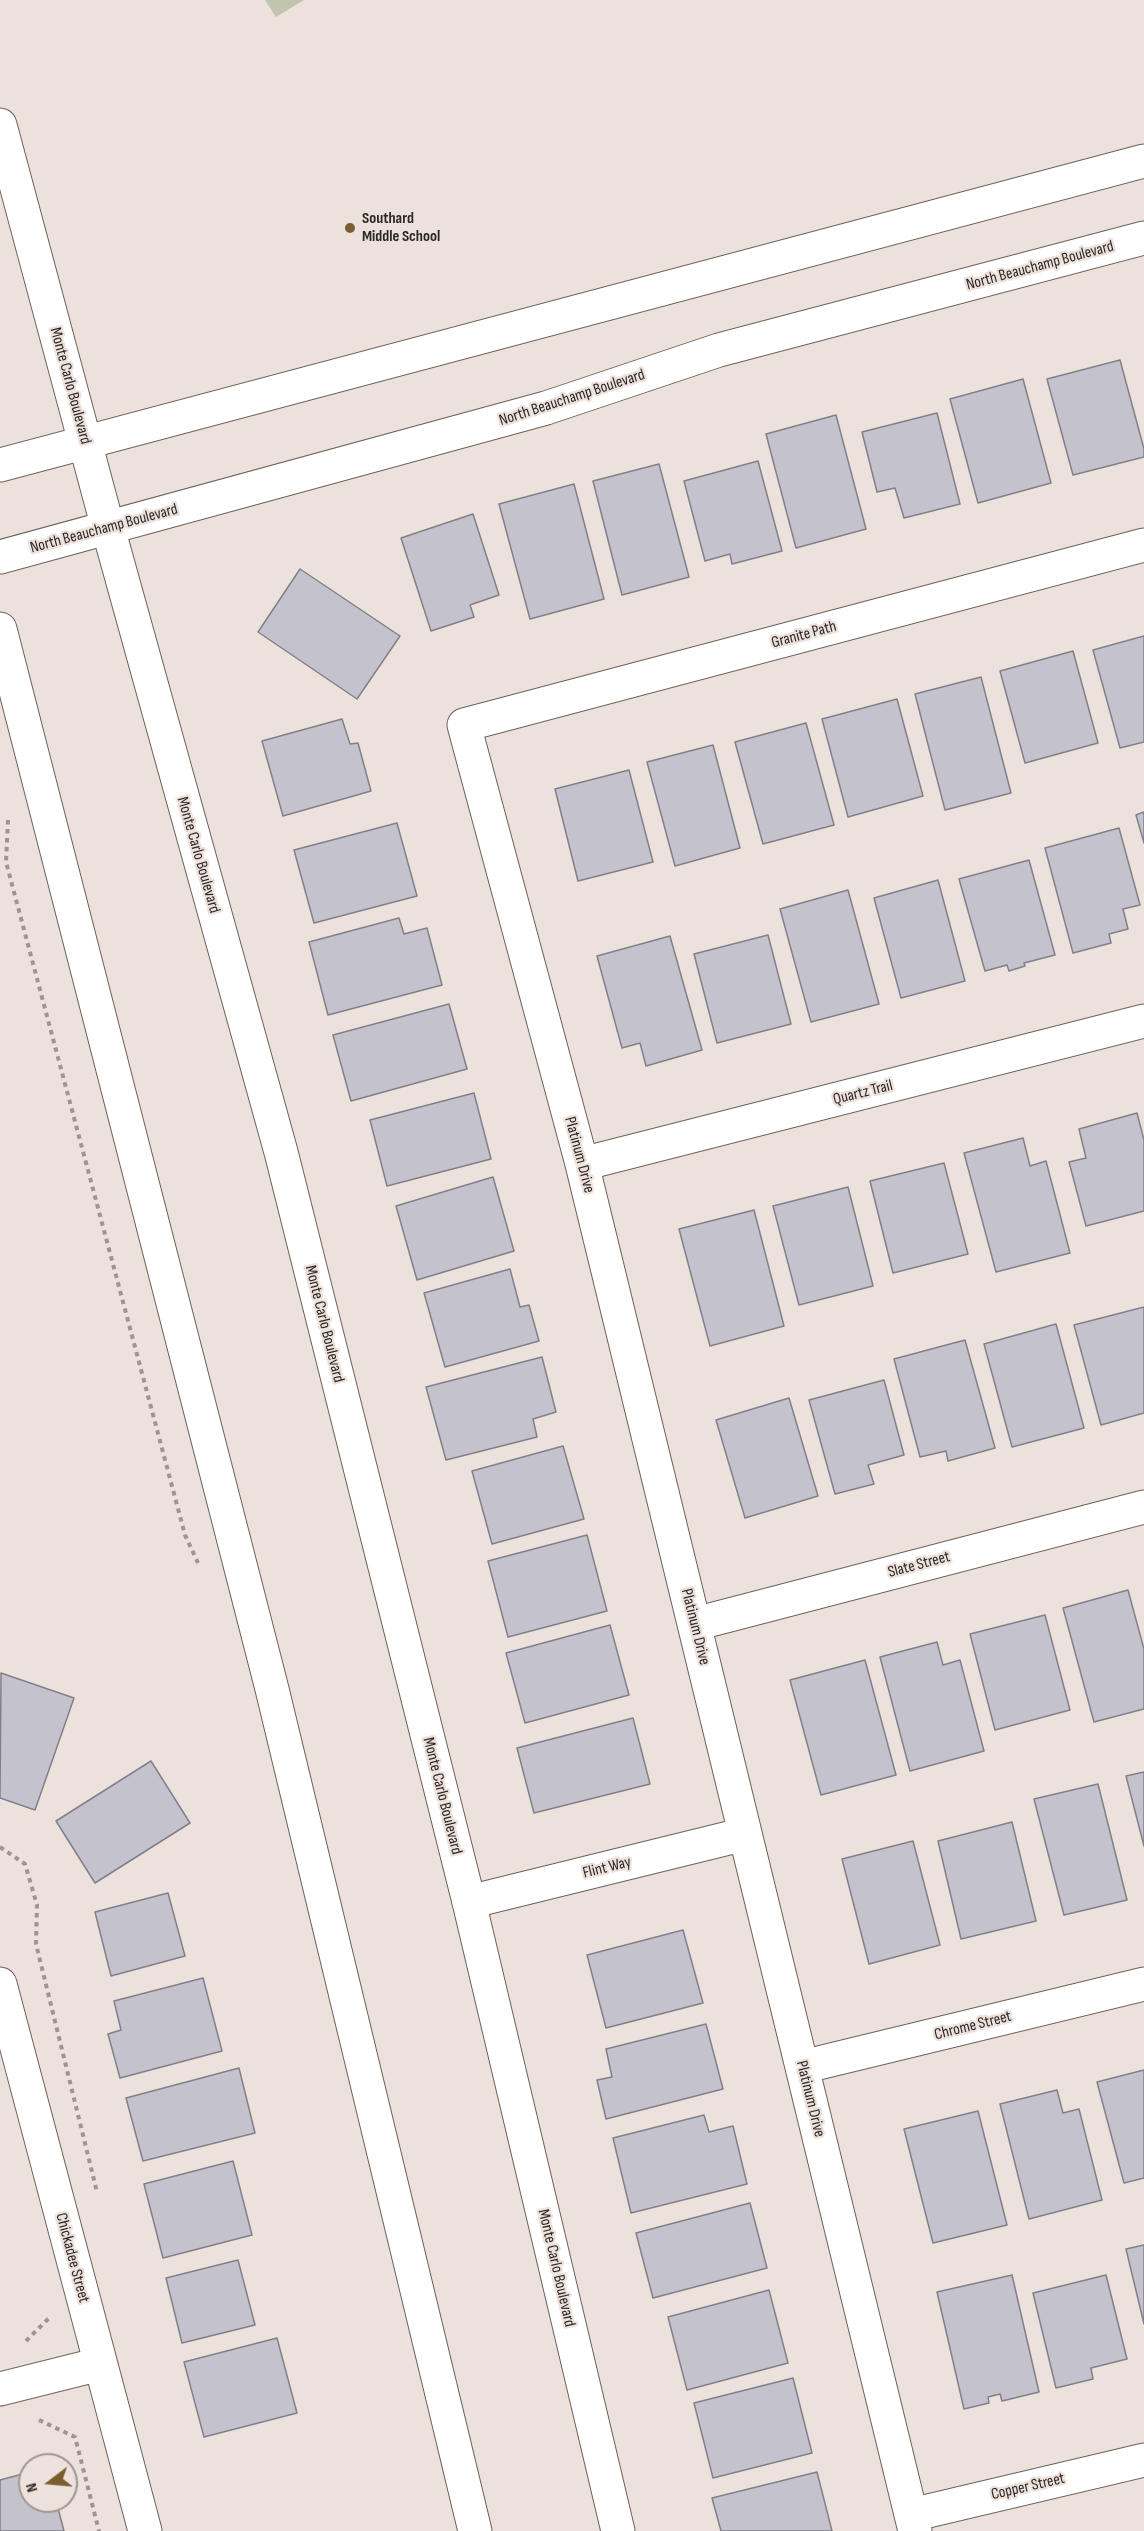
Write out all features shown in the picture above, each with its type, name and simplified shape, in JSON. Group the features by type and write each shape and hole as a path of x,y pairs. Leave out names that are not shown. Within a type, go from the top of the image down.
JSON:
{"street":[{"name":"Monte Carlo Boulevard","path":"0,125 108,528 281,1152 469,1902 618,2531"},
{"path":"0,465 1144,161"},
{"name":"North Beauchamp Boulevard","path":"0,557 546,408 719,350 1144,238"},
{"name":"Granite Path","path":"464,725 1144,545"},
{"path":"0,629 269,1678 475,2531"},
{"name":"Platinum Drive","path":"464,725 582,1164 913,2523"},
{"name":"Quartz Trail","path":"582,1164 1144,1021"},
{"name":"Slate Street","path":"695,1624 1144,1507"},
{"name":"Flint Way","path":"469,1902 745,1834"},
{"name":"Chickadee Street","path":"0,1984 145,2531"},
{"name":"Chrome Street","path":"802,2067 1144,1984"},
{"path":"0,2389 100,2364"},
{"name":"Copper Street","path":"913,2523 1144,2460"}],"path":[{"path":"9,817 6,862 184,1535 203,1572"},
{"path":"0,1846 26,1864 37,1905 36,1944 99,2198"},
{"path":"19,2343 28,2340 50,2317 47,2305"},
{"path":"30,2422 40,2420 75,2437 99,2531"}],"green space":[{"path":"265,0 304,0 276,17"}],"building":[{"path":"1120,360 1144,449 1144,457 1073,475 1047,379"},
{"path":"1023,379 1051,483 978,503 950,399"},
{"path":"937,413 960,504 904,518 895,488 877,492 862,432"},
{"path":"836,415 866,529 796,548 766,434"},
{"path":"758,461 782,551 732,564 730,554 705,561 684,481"},
{"path":"659,464 689,577 622,595 593,481"},
{"path":"574,484 604,599 530,619 499,504"},
{"path":"473,514 499,595 470,605 474,617 431,631 401,538"},
{"path":"300,569 400,636 357,699 258,632"},
{"path":"1144,636 1144,742 1120,748 1093,650"},
{"path":"1073,651 1098,743 1025,763 1000,671"},
{"path":"981,677 1011,793 945,810 915,694"},
{"path":"897,699 923,796 848,817 822,719"},
{"path":"342,719 350,744 358,743 371,791 283,816 262,741"},
{"path":"806,723 834,825 763,844 735,742"},
{"path":"713,745 740,848 675,866 647,762"},
{"path":"629,770 653,862 578,881 555,789"},
{"path":"1144,812 1144,843 1136,815"},
{"path":"397,823 417,896 314,923 294,850"},
{"path":"1119,828 1140,905 1123,909 1128,929 1109,934 1111,943 1073,953 1045,848"},
{"path":"1029,860 1055,955 1024,963 1025,966 1009,971 1007,965 985,971 959,879"},
{"path":"938,880 965,981 901,998 874,898"},
{"path":"848,890 879,1004 811,1022 780,909"},
{"path":"399,918 404,934 427,928 442,985 328,1015 309,942"},
{"path":"768,935 791,1024 717,1043 694,954"},
{"path":"670,936 702,1050 646,1066 640,1043 622,1048 597,956"},
{"path":"449,1004 467,1069 351,1101 333,1035"},
{"path":"474,1093 491,1159 387,1186 370,1120"},
{"path":"1137,1113 1144,1140 1144,1211 1086,1226 1069,1162 1086,1158 1079,1129"},
{"path":"1023,1138 1030,1166 1046,1161 1070,1253 996,1272 964,1153"},
{"path":"944,1163 968,1254 893,1273 870,1181"},
{"path":"493,1177 514,1251 417,1280 396,1206"},
{"path":"848,1187 873,1286 799,1305 773,1206"},
{"path":"754,1210 784,1326 710,1346 679,1229"},
{"path":"510,1269 520,1307 529,1305 539,1341 445,1367 424,1293"},
{"path":"1144,1307 1144,1413 1101,1425 1074,1325"},
{"path":"1056,1324 1084,1428 1012,1447 984,1344"},
{"path":"965,1340 995,1448 948,1461 946,1451 920,1457 894,1359"},
{"path":"542,1357 556,1412 533,1419 537,1437 446,1460 426,1387"},
{"path":"884,1380 904,1455 868,1465 874,1484 835,1494 809,1400"},
{"path":"789,1398 818,1496 745,1518 716,1420"},
{"path":"563,1446 584,1519 492,1544 472,1471"},
{"path":"587,1535 607,1611 508,1637 488,1561"},
{"path":"1128,1590 1144,1649 1144,1709 1094,1722 1063,1608"},
{"path":"1045,1615 1070,1710 995,1730 970,1634"},
{"path":"610,1625 629,1695 525,1723 506,1653"},
{"path":"937,1642 943,1665 960,1660 984,1751 910,1771 880,1657"},
{"path":"865,1660 896,1775 821,1795 790,1680"},
{"path":"1,1673 74,1698 35,1810 0,1798"},
{"path":"633,1718 650,1784 534,1813 517,1748"},
{"path":"151,1761 190,1823 95,1883 56,1821"},
{"path":"1144,1772 1144,1846 1126,1776"},
{"path":"1098,1784 1127,1900 1064,1915 1034,1799"},
{"path":"1012,1822 1036,1921 961,1939 938,1841"},
{"path":"913,1841 940,1945 869,1964 842,1859"},
{"path":"168,1893 185,1956 111,1976 95,1912"},
{"path":"683,1930 703,2003 606,2028 587,1955"},
{"path":"203,1978 222,2051 120,2078 108,2034 121,2030 114,2001"},
{"path":"706,2024 723,2089 606,2119 597,2080 612,2077 606,2049"},
{"path":"239,2068 255,2133 143,2161 126,2098"},
{"path":"1144,2070 1144,2178 1124,2183 1097,2082"},
{"path":"1057,2090 1063,2113 1079,2109 1102,2200 1029,2219 1000,2104"},
{"path":"978,2111 1007,2225 933,2243 904,2129"},
{"path":"704,2115 709,2132 733,2126 747,2184 631,2213 613,2138"},
{"path":"233,2161 252,2235 163,2258 144,2184"},
{"path":"750,2203 767,2268 653,2298 636,2233"},
{"path":"1144,2245 1144,2324 1126,2249"},
{"path":"238,2260 255,2325 182,2343 166,2278"},
{"path":"1012,2275 1039,2392 1002,2401 1000,2394 988,2397 989,2403 964,2409 937,2292"},
{"path":"1106,2275 1127,2359 1091,2368 1093,2379 1056,2388 1033,2293"},
{"path":"769,2290 788,2363 687,2390 668,2317"},
{"path":"277,2338 297,2413 204,2437 184,2362"},
{"path":"793,2378 812,2453 713,2478 694,2403"},
{"path":"817,2472 832,2531 721,2531 712,2498"},
{"path":"18,2475 18,2513 59,2513 64,2531 0,2531 0,2480"}],"place":[{"name":"Southard Middle School","path":"350,228"}]}
